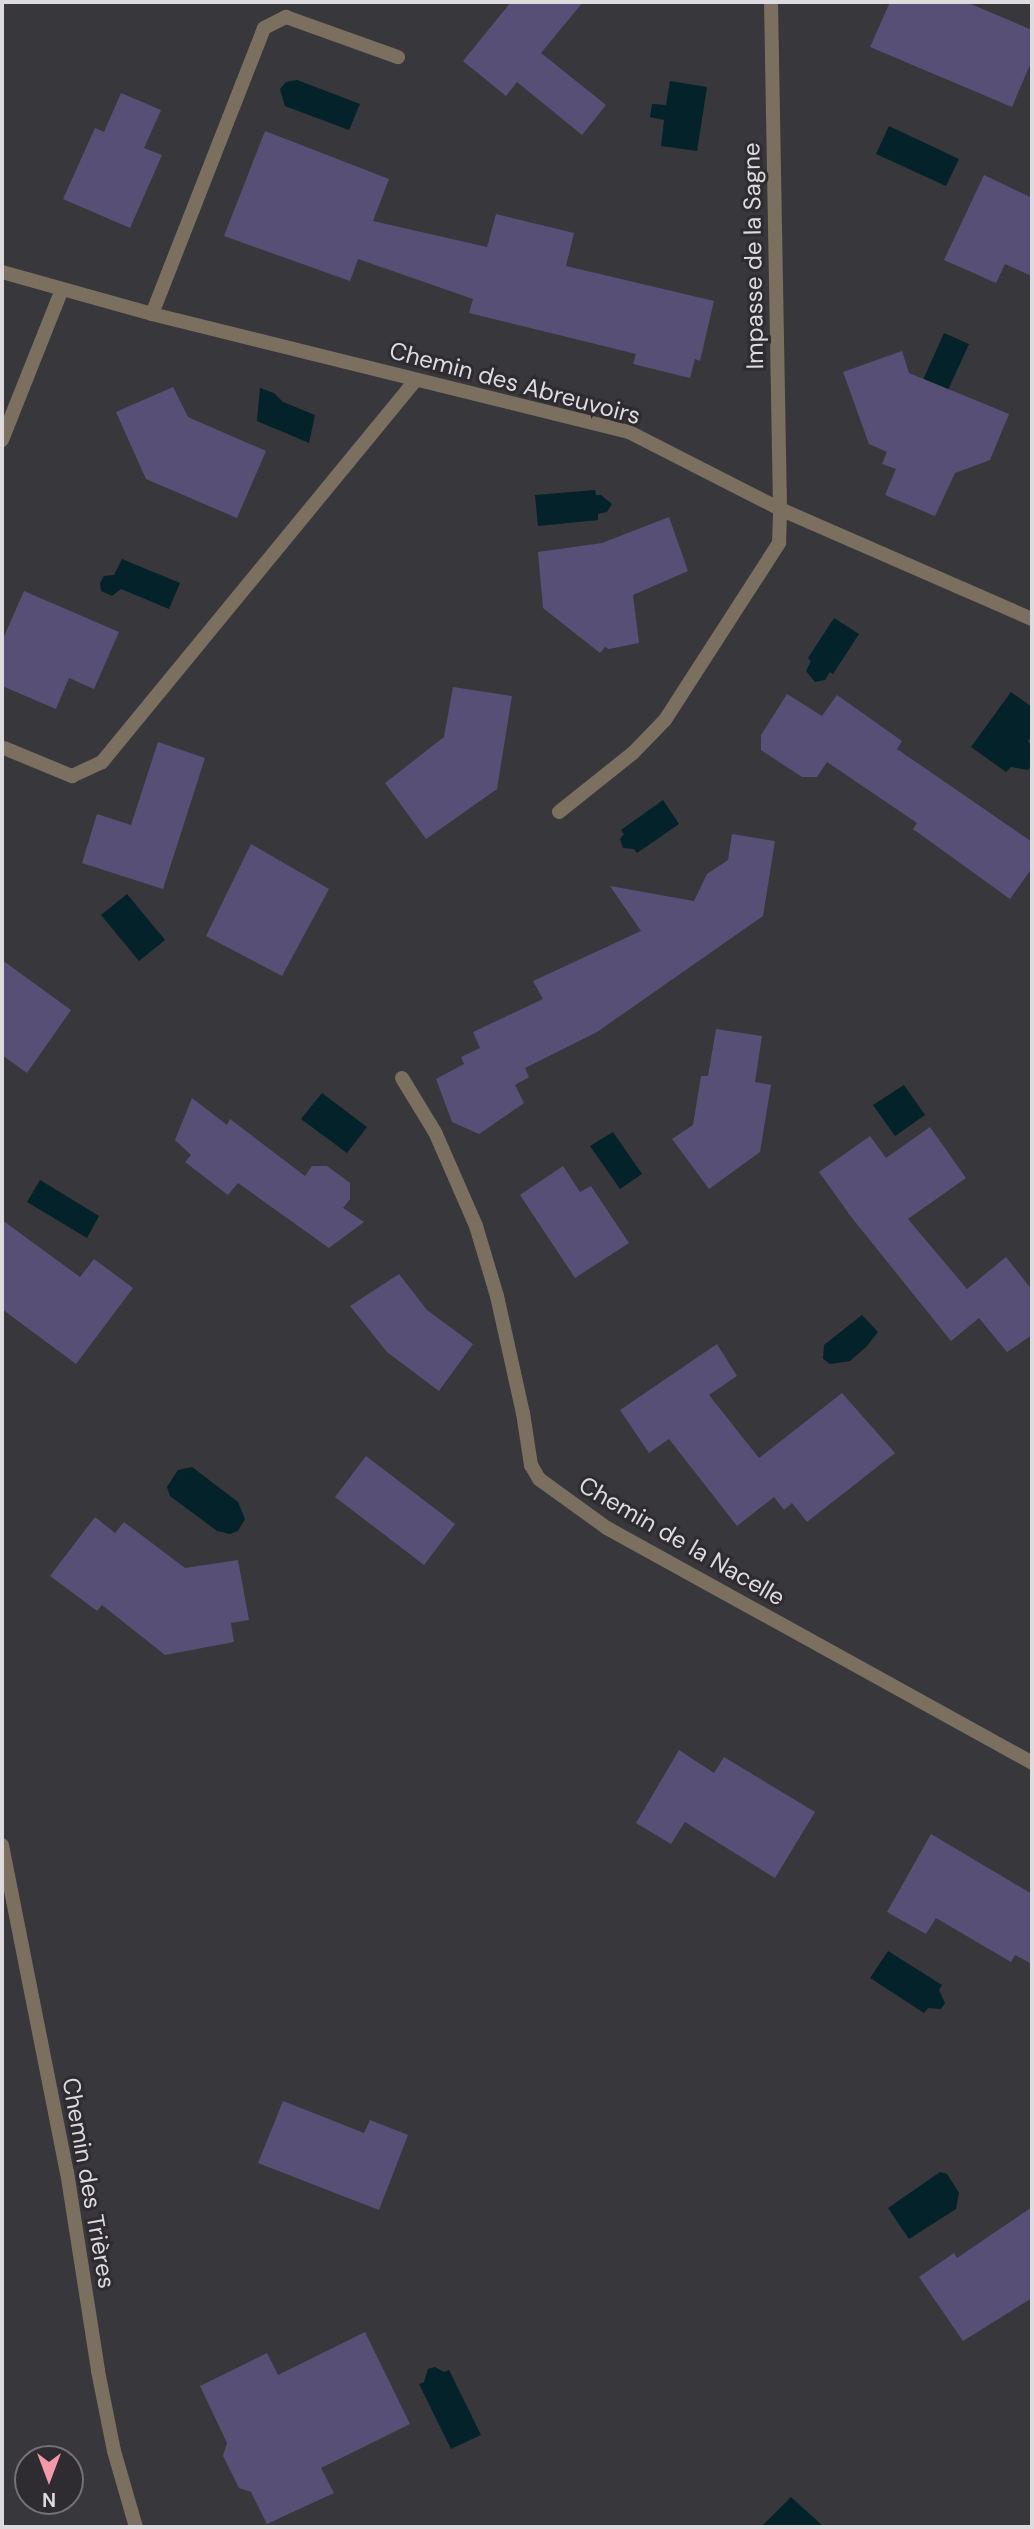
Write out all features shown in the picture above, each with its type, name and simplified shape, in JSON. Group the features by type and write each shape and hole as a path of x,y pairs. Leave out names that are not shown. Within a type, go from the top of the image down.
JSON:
{"street":[{"name":"Impasse de la Sagne","path":"559,812 633,753 665,720 779,543 771,2"},
{"path":"152,314 264,28 286,17 398,57"},
{"name":"Chemin des Abreuvoirs","path":"2,272 152,314 629,432 780,509 1032,619"},
{"path":"2,440 62,289"},
{"path":"4,748 72,776 102,762 416,380"},
{"name":"Chemin de la Nacelle","path":"402,1078 435,1132 475,1226 497,1296 523,1413 530,1465 539,1479 607,1528 1032,1763"},
{"name":"Chemin des Trières","path":"2,1845 67,2172 98,2371 114,2451 136,2527"}],"water":[{"path":"297,80 360,104 349,130 285,106 280,89 286,82"},
{"path":"670,81 707,87 697,151 661,146 664,120 650,117 652,104 666,105"},
{"path":"889,126 959,159 946,186 876,154"},
{"path":"944,333 969,344 947,392 923,380"},
{"path":"260,388 274,393 283,402 315,415 309,443 257,421"},
{"path":"595,490 596,495 601,495 612,504 607,512 598,514 598,520 538,526 535,495"},
{"path":"122,559 180,583 169,609 121,589 112,596 101,591 100,583 104,576 114,575"},
{"path":"834,618 859,634 833,674 830,672 825,680 815,682 806,671 811,661 808,658"},
{"path":"1011,692 1032,707 1032,735 1028,741 1032,747 1032,764 1028,770 1011,767 1006,772 971,747"},
{"path":"663,800 679,824 637,853 634,849 623,848 620,839 624,834 621,830"},
{"path":"127,894 165,940 139,961 101,915"},
{"path":"904,1085 925,1115 895,1136 873,1105"},
{"path":"322,1093 367,1127 347,1153 301,1119"},
{"path":"613,1132 642,1174 620,1189 590,1146"},
{"path":"40,1180 99,1216 87,1238 27,1202"},
{"path":"862,1315 878,1332 867,1346 850,1361 830,1364 823,1359 824,1345"},
{"path":"192,1467 238,1502 245,1519 238,1531 230,1534 217,1531 170,1496 167,1487 178,1470"},
{"path":"888,1951 942,1985 939,1990 945,2003 941,2009 928,2008 924,2013 870,1978"},
{"path":"940,2172 947,2174 959,2193 956,2209 909,2239 888,2208"},
{"path":"435,2367 444,2372 449,2370 481,2435 451,2449 419,2384 424,2382 428,2369"},
{"path":"791,2497 824,2527 761,2527"}],"building":[{"path":"511,2 583,2 541,53 606,105 582,135 517,82 506,96 463,61"},
{"path":"890,2 966,2 1032,30 1032,60 1012,107 870,47"},
{"path":"121,93 161,110 144,148 162,155 130,228 63,199 95,128 104,132"},
{"path":"265,131 389,179 373,221 487,247 496,214 574,233 566,266 714,301 700,361 695,359 690,378 633,364 636,354 469,313 473,299 358,259 350,281 224,236"},
{"path":"984,175 1032,198 1032,276 1005,264 996,283 944,260"},
{"path":"902,351 909,373 1009,414 990,460 955,473 935,516 885,495 896,469 882,464 887,452 869,444 843,372"},
{"path":"173,387 188,417 266,451 237,518 146,479 116,412"},
{"path":"669,517 688,571 633,595 639,643 609,649 605,647 600,653 543,608 538,552 602,543"},
{"path":"24,591 119,632 94,689 69,678 56,709 2,686 2,641"},
{"path":"453,687 512,696 497,789 426,839 385,783 444,737"},
{"path":"787,694 822,716 837,695 902,741 897,749 1032,842 1032,868 1010,899 913,829 917,823 827,762 817,777 802,777 761,750 761,735"},
{"path":"158,742 205,758 163,889 82,863 97,814 131,825"},
{"path":"732,834 775,841 763,916 597,1032 525,1068 529,1077 515,1085 524,1103 479,1134 452,1122 436,1079 464,1064 461,1057 480,1048 473,1032 543,999 533,981 641,931 610,886 694,901 707,874 728,860"},
{"path":"251,844 329,889 282,976 206,936"},
{"path":"2,960 71,1010 27,1073 2,1055"},
{"path":"716,1029 762,1036 755,1082 771,1085 760,1152 709,1189 672,1139 693,1125 701,1076 708,1076"},
{"path":"192,1098 227,1125 230,1119 305,1176 312,1166 327,1166 350,1183 350,1199 343,1208 364,1222 329,1248 238,1183 228,1195 185,1162 191,1155 175,1140"},
{"path":"930,1127 966,1178 908,1219 967,1289 1006,1257 1032,1290 1032,1335 1007,1352 979,1318 951,1341 852,1218 819,1172 870,1136 886,1158"},
{"path":"563,1166 580,1192 591,1186 629,1243 575,1278 520,1195"},
{"path":"2,1220 80,1277 94,1259 133,1288 76,1364 2,1309"},
{"path":"399,1274 427,1310 473,1344 439,1391 387,1352 350,1306"},
{"path":"717,1344 737,1376 709,1395 759,1458 842,1393 895,1453 807,1522 792,1503 784,1510 774,1497 737,1526 669,1439 649,1453 620,1410"},
{"path":"366,1456 455,1524 424,1565 335,1497"},
{"path":"95,1517 115,1533 124,1522 185,1568 238,1560 249,1620 231,1623 234,1642 165,1655 102,1605 97,1611 50,1576"},
{"path":"679,1750 714,1773 724,1757 815,1812 775,1878 685,1822 671,1844 636,1823"},
{"path":"931,1834 1032,1894 1032,1964 1015,1955 1011,1962 936,1918 926,1934 887,1912"},
{"path":"283,2101 364,2133 370,2120 408,2135 379,2210 258,2163"},
{"path":"1032,2207 1032,2298 963,2341 919,2277 954,2253 957,2258"},
{"path":"365,2332 410,2424 321,2468 334,2493 267,2524 251,2492 239,2488 223,2456 227,2443 200,2386 267,2353 278,2375"}]}
